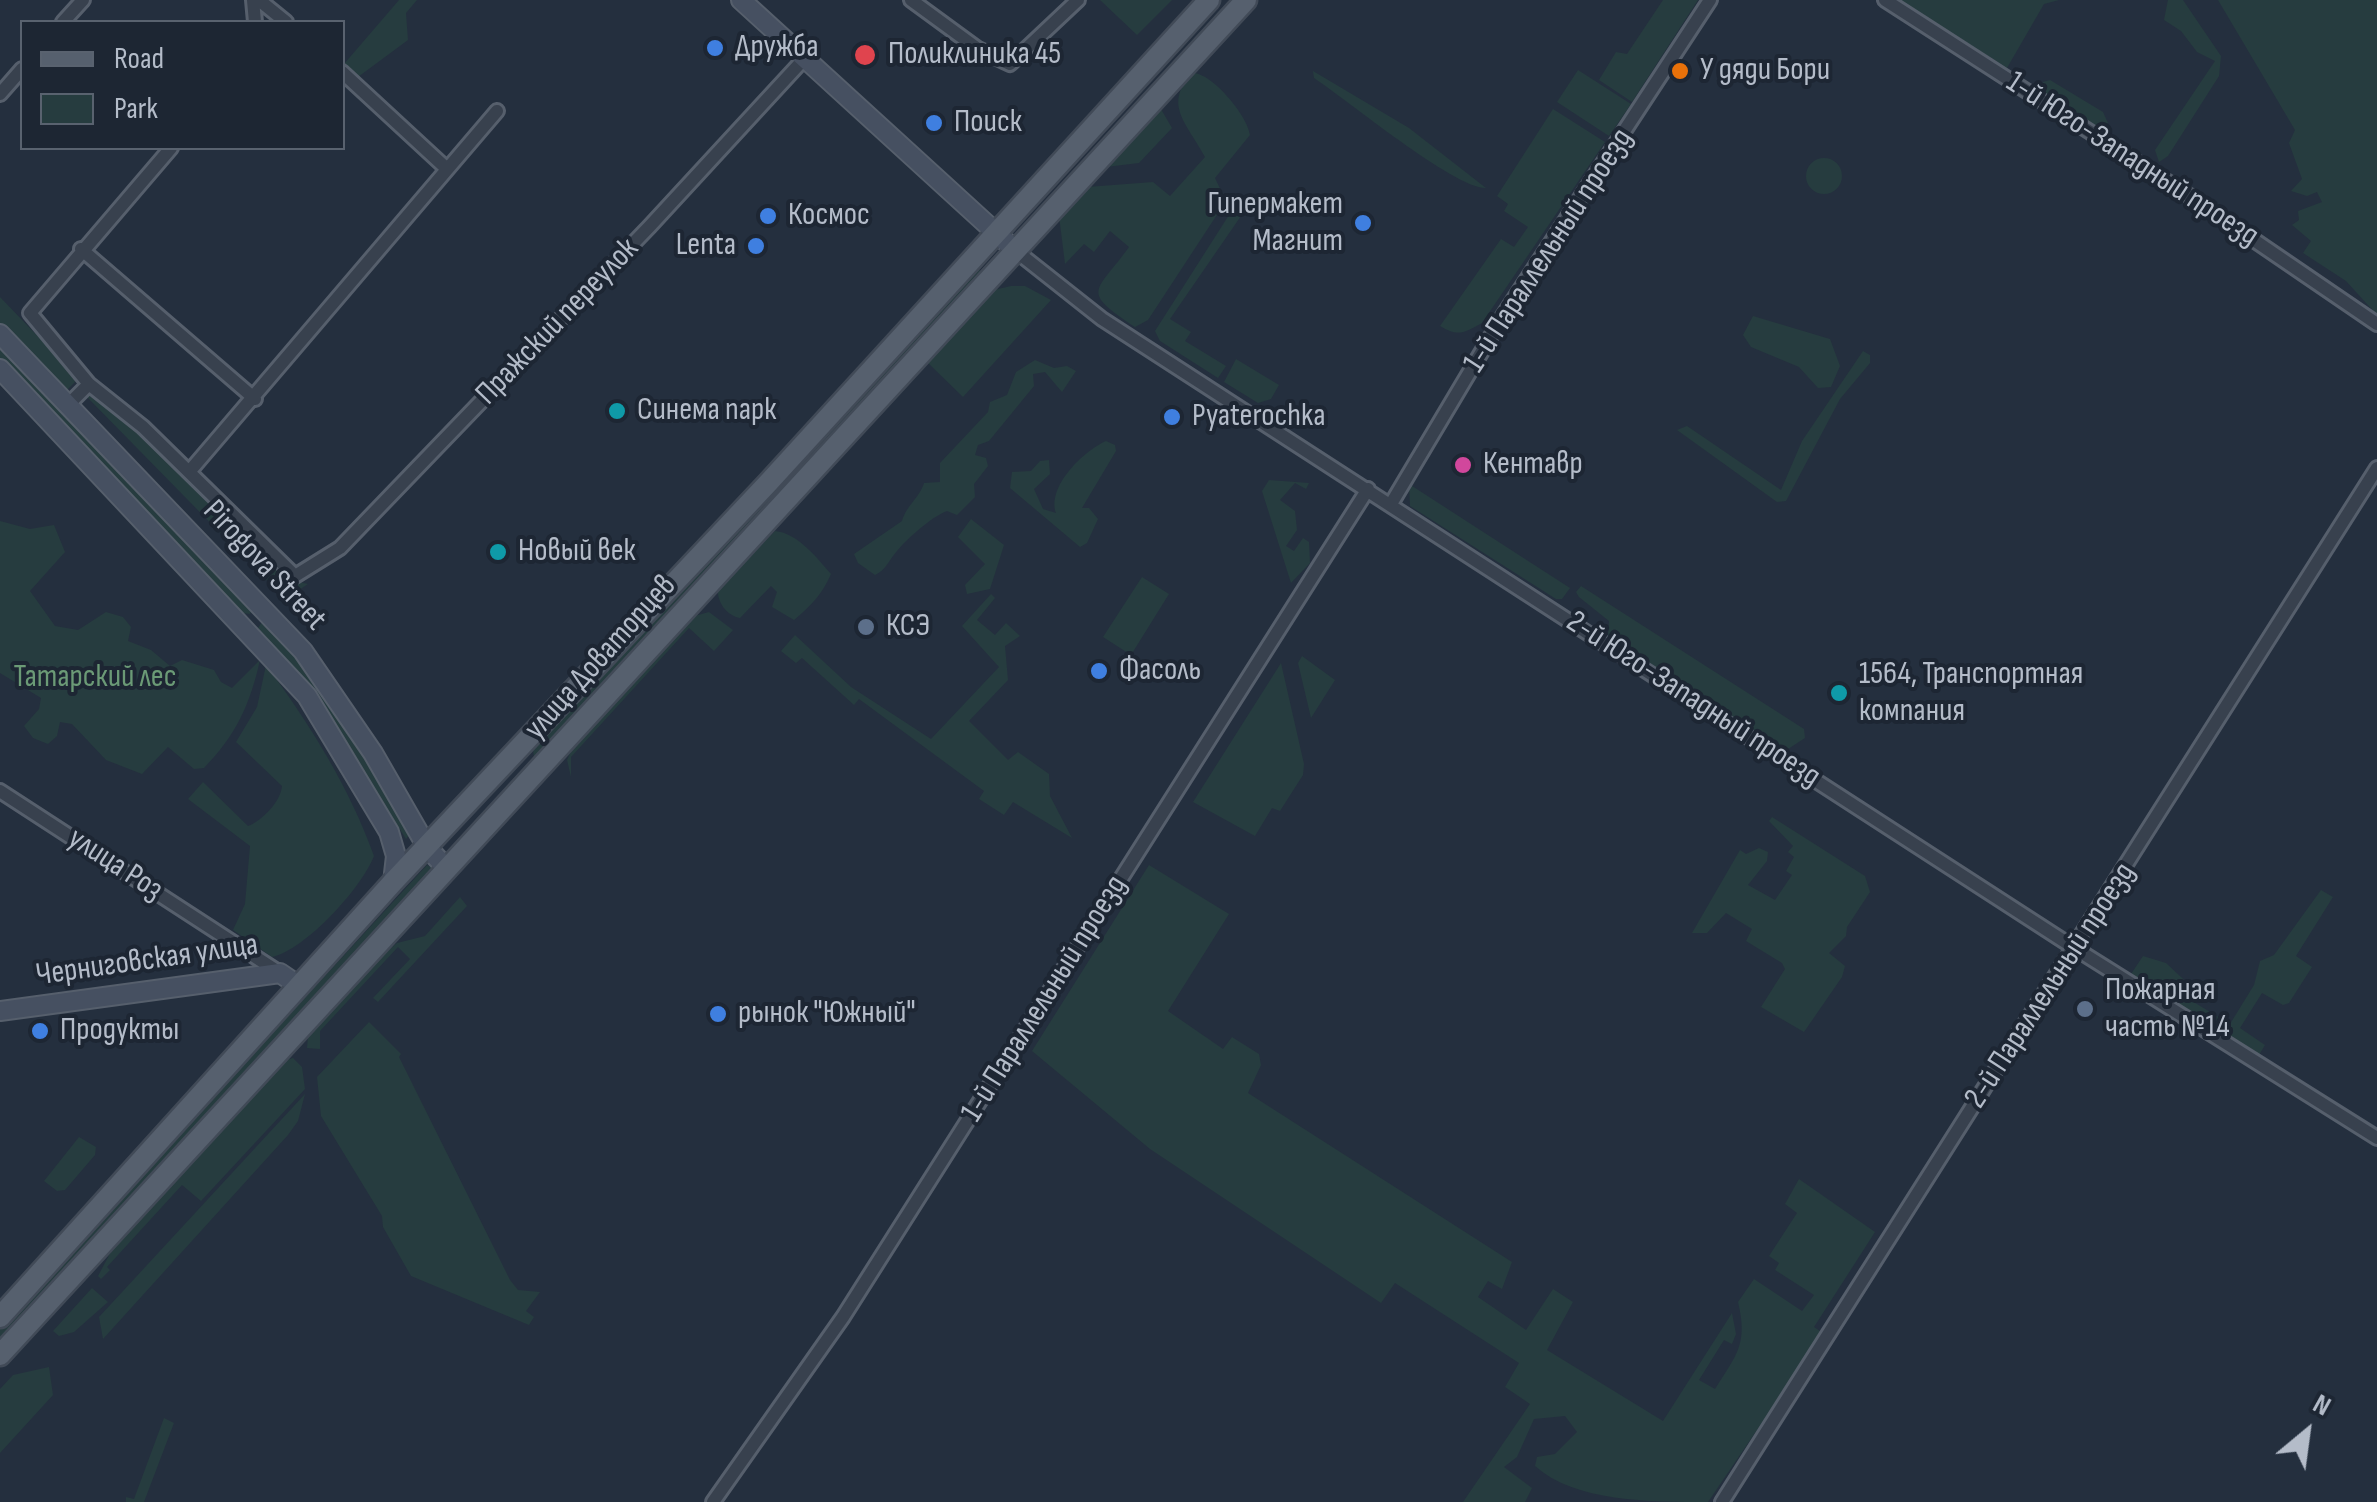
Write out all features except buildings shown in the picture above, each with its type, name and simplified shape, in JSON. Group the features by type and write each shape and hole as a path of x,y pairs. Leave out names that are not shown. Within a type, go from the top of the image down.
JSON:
{"main road":[{"path":"741,0 1016,251"},
{"name":"улица Доваторцев","path":"0,1318 394,882 998,234 1209,0"},
{"name":"улица Доваторцев","path":"0,1355 1246,0"},
{"name":"Pirogova Street","path":"0,334 266,608 336,694 427,847 447,869"},
{"name":"Pirogova Street","path":"0,369 307,696 390,832 396,856 394,882"},
{"path":"246,628 266,608"},
{"name":"Черниговская улица","path":"0,1011 280,973 299,986"}],"street":[{"path":"65,20 83,0"},
{"path":"256,0 283,20"},
{"path":"911,0 978,49 1010,64 1078,0"},
{"name":"1-й Параллельный проезд","path":"1391,504 1503,316 1710,0"},
{"name":"1-й Юго-Западный проезд","path":"1885,0 2188,195 2377,324"},
{"name":"Пражский переулок","path":"189,472 288,572 301,574 340,548 804,58"},
{"path":"0,94 20,71"},
{"path":"345,75 448,168"},
{"path":"169,150 32,305 34,322 89,384 189,472 497,111"},
{"path":"81,249 254,399"},
{"name":"2-й Юго-Западный проезд","path":"1016,251 1087,309 2076,949 2377,1138"},
{"path":"68,405 89,384"},
{"name":"2-й Параллельный проезд","path":"1722,1502 2076,949 2377,468"},
{"name":"1-й Параллельный проезд","path":"712,1502 843,1318 1368,489"},
{"name":"улица Роз","path":"0,791 280,973"}],"green space":[{"path":"399,0 417,0 406,13 408,40 358,77 345,63"},
{"path":"1100,0 1172,0 1137,35"},
{"path":"1663,0 1698,0 1632,102 1599,80 1616,52 1627,54"},
{"path":"1899,0 2059,0 2044,4 2007,68"},
{"path":"2168,0 2183,0 2221,56 2219,76 2168,156 2159,162 2155,150 2215,61 2197,52 2181,31 2164,20"},
{"path":"2218,0 2377,0 2377,315 2346,281 2303,253 2311,241 2292,225 2299,220 2298,211 2322,202 2317,192 2307,196 2291,191 2302,179 2289,143 2295,130"},
{"path":"1578,70 1631,104 1609,136 1557,102"},
{"path":"1313,71 1409,128 1486,188 1426,159 1314,78"},
{"path":"1193,73 1210,80 1228,97 1250,135 1215,178 1226,201 1148,320 1135,327 1106,305 1099,290 1129,247 1110,231 1094,252 1084,244 1065,264 1059,216 1087,187 1153,182 1170,196 1205,157 1178,104 1179,94"},
{"path":"2050,80 2103,112 2108,123 2102,130 2040,94 2043,82"},
{"path":"1158,104 1172,128 1139,163 1106,167"},
{"path":"1553,109 1605,142 1482,323 1452,332 1440,326 1501,239 1514,247 1528,227 1504,211 1508,204 1497,196"},
{"path":"1824,158 1837,163 1842,176 1837,189 1824,194 1811,189 1806,176 1811,163"},
{"path":"1236,204 1241,216 1170,319 1191,332 1185,341 1226,366 1218,378 1160,341 1155,331"},
{"path":"976,268 983,272 534,758 533,750"},
{"path":"1025,286 1051,300 963,397 926,361 994,290"},
{"path":"0,297 74,374 75,382 67,390 56,386 0,328"},
{"path":"1753,316 1830,339 1840,366 1831,387 1818,388 1799,367 1751,347 1743,335"},
{"path":"0,345 252,608 250,614 242,613 0,363"},
{"path":"1863,351 1870,355 1870,363 1840,399 1786,501 1777,502 1677,430 1687,426 1781,490 1802,441"},
{"path":"1236,359 1279,385 1271,399 1258,403 1224,382"},
{"path":"1035,360 1076,371 1062,392 1045,372 1033,374 1034,386 989,441 978,445 975,455 986,458 988,466 974,484 975,497 957,515 947,511 927,523 875,575 858,563 854,554 902,521 924,483 940,482 940,463 988,412 990,402 1007,395 1016,372"},
{"path":"85,395 127,420 293,581 308,584 285,599"},
{"path":"1106,441 1115,445 1116,451 1082,508 1089,508 1098,519 1087,543 1080,547 1010,488 1012,472 1031,471 1040,461 1049,460 1050,474 1034,489 1043,509 1056,513 1057,492 1069,471"},
{"path":"1269,480 1309,483 1306,489 1295,483 1280,500 1295,511 1297,530 1286,546 1294,551 1303,538 1309,542 1310,563 1291,583 1262,491"},
{"path":"1409,484 1570,588 1562,599 1556,599 1410,506"},
{"path":"971,519 1004,545 990,589 967,594 965,585 985,564 958,537"},
{"name":"Татарский лес","path":"0,521 30,529 54,525 65,552 30,591 55,626 78,630 106,612 123,617 131,627 128,641 151,650 170,666 182,660 214,670 221,682 232,688 260,660 240,718 225,744 204,768 194,769 168,747 142,774 106,760 72,724 60,722 57,736 48,744 33,738 24,726 39,709 41,698 0,673"},
{"path":"775,531 799,542 831,574 816,599 794,620 772,607 777,592 771,586 740,618 736,617 721,604 718,590"},
{"path":"1142,577 1169,594 1131,655 1103,637"},
{"path":"1581,586 1804,729 1805,738 1788,749 1775,747 1712,706 1710,697 1630,649 1629,640 1608,637 1609,621 1579,597 1576,592"},
{"path":"991,594 995,598 977,620 995,635 1006,623 1020,636 1005,646 1008,680 969,721 1008,760 1018,752 1049,774 1050,796 1072,838 1013,802 1004,815 979,799 984,791 859,699 854,705 802,658 796,663 781,651 795,635 851,687 931,739 999,667 962,626"},
{"path":"709,612 733,630 714,651 689,628 571,757 571,777 567,760 575,743 691,617"},
{"path":"264,619 321,683 411,833 406,839 312,691 258,628"},
{"path":"1302,656 1335,680 1311,718 1298,663"},
{"path":"1281,663 1304,764 1303,775 1280,811 1272,808 1255,836 1193,802"},
{"path":"266,665 327,757 374,856 357,885 331,916 300,943 272,957 233,930 245,904 250,846 188,799 203,782 248,826 265,815 278,798 282,786 236,742 257,707"},
{"path":"1772,817 1865,876 1870,892 1847,927 1846,936 1829,953 1845,966 1842,977 1804,1032 1761,1007 1785,969 1782,963 1746,941 1752,929 1726,913 1707,933 1692,933 1740,850 1746,854 1759,848 1768,852 1767,861 1748,885 1775,900 1792,875 1786,871 1794,857 1788,852 1793,846 1769,821"},
{"path":"427,865 432,868 431,875 0,1343 0,1329"},
{"path":"1149,865 1229,914 1168,1011 1223,1049 1232,1037 1259,1054 1261,1065 1248,1093 1512,1262 1502,1289 1488,1281 1478,1297 1526,1330 1553,1289 1573,1302 1547,1350 1663,1421 1732,1313 1736,1334 1732,1344 1724,1340 1699,1380 1715,1389 1738,1348 1742,1328 1738,1302 1754,1279 1802,1311 1814,1295 1775,1270 1779,1263 1769,1256 1797,1213 1785,1204 1799,1179 1875,1232 1814,1327 1823,1333 1708,1502 1615,1497 1571,1487 1552,1478 1535,1466 1537,1457 1555,1454 1577,1432 1565,1416 1534,1419 1517,1457 1504,1467 1532,1488 1525,1502 1463,1502 1530,1404 1505,1387 1519,1363 1395,1283 1381,1303 1150,1149 1032,1051"},
{"path":"2321,890 2333,897 2296,956 2312,967 2289,1003 2283,1005 2262,993 2240,1028 2265,1045 2259,1055 2131,974 2143,956 2166,963 2196,991 2192,1001 2230,1024 2254,985 2260,961 2274,955"},
{"path":"460,897 467,906 378,1002 373,998 410,959 398,947 320,1031 320,1049 307,1048 308,1036 386,952 397,943 425,936"},
{"path":"369,1022 401,1054 399,1057 510,1280 518,1290 540,1292 526,1311 534,1317 529,1325 411,1276 383,1227 382,1216 321,1116 317,1077"},
{"path":"293,1058 302,1067 305,1089 201,1201 182,1185 107,1267 110,1270 101,1279 98,1276 114,1246 283,1061"},
{"path":"305,1094 298,1121 288,1135 103,1339 99,1317"},
{"path":"79,1137 96,1147 95,1155 65,1190 57,1191 44,1181"},
{"path":"92,1288 108,1302 74,1332 59,1336 53,1331"},
{"path":"49,1367 53,1395 0,1453 0,1389 13,1375"},
{"path":"164,1418 174,1423 144,1502 126,1502 126,1497 134,1499"}],"place":[{"name":"Дружба","path":"715,48"},
{"name":"Поликлиника 45","path":"865,55"},
{"name":"У дяди Бори","path":"1680,71"},
{"name":"Поиск","path":"934,123"},
{"name":"Космос","path":"768,216"},
{"name":"Гипермакет Магнит","path":"1363,223"},
{"name":"Lenta","path":"756,246"},
{"name":"Синема парк","path":"617,411"},
{"name":"Pyaterochka","path":"1172,417"},
{"name":"Кентавр","path":"1463,465"},
{"name":"Новый век","path":"498,552"},
{"name":"КСЭ","path":"866,627"},
{"name":"Фасоль","path":"1099,671"},
{"name":"1564, Транспортная компания","path":"1839,693"},
{"name":"Пожарная часть №14","path":"2085,1009"},
{"name":"рынок \"Южный\"","path":"718,1014"},
{"name":"Продукты","path":"40,1031"}]}
